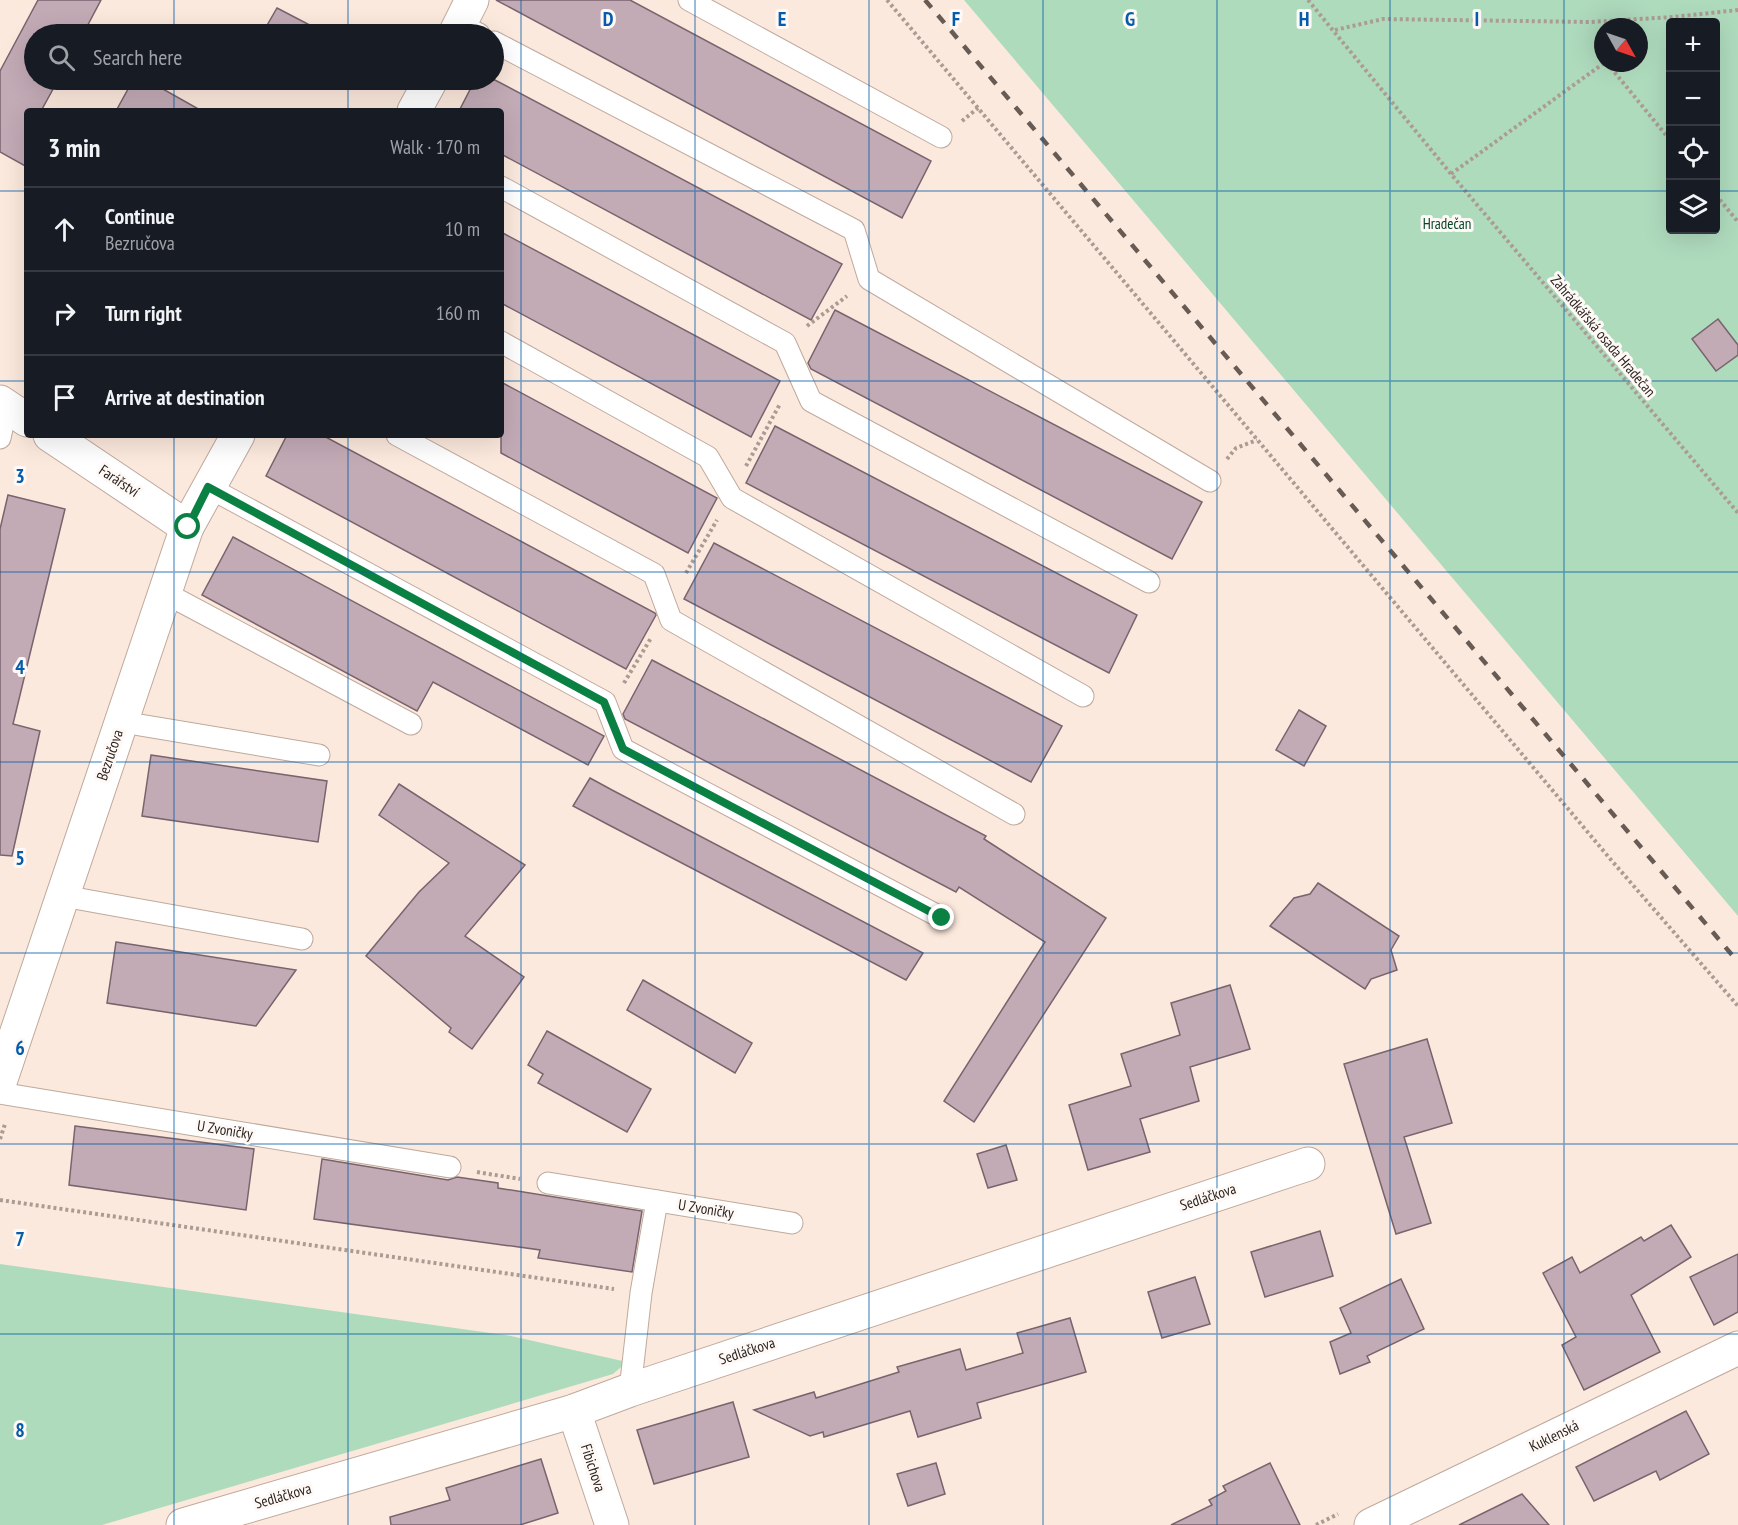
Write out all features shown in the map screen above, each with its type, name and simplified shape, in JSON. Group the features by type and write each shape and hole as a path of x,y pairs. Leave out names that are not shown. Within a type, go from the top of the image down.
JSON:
{"street":[{"path":"416,108 426,90"},
{"name":"Farářství","path":"54,438 188,527"},
{"name":"Bezručova","path":"0,1082 188,527 236,438"},
{"name":"Sedláčkova","path":"183,1525 574,1411 630,1390 1308,1164"},
{"name":"Kuklenská","path":"1371,1525 1738,1348"},
{"name":"Fibichova","path":"574,1411 612,1525"}],"lane":[{"path":"689,0 941,137"},
{"path":"504,47 854,230 869,279 1210,481"},
{"path":"504,189 785,343 811,401 1149,582"},
{"path":"504,344 708,457 732,498 1083,696"},
{"path":"0,438 11,409"},
{"path":"403,438 654,574 671,620 1014,814"},
{"path":"208,487 604,702 623,749 942,918"},
{"path":"165,593 411,724"},
{"path":"122,722 320,755"},
{"path":"63,896 302,939"},
{"name":"U Zvoničky","path":"0,1093 450,1167"},
{"name":"U Zvoničky","path":"548,1183 792,1223"},
{"path":"630,1390 641,1293 657,1201"}],"path":[{"path":"887,0 1604,852 1738,1006"},
{"name":"Zahrádkářská osada Hradečan","path":"1308,0 1335,30 1451,174 1738,513"},
{"path":"1335,30 1383,19 1590,22 1738,10"},
{"path":"1451,174 1594,71"},
{"path":"1613,72 1666,134"},
{"path":"1720,200 1738,222"},
{"path":"1210,481 1236,448 1257,440"},
{"path":"450,1167 548,1183"},
{"path":"0,1200 641,1293"}],"green space":[{"name":"Hradečan","path":"964,0 1738,0 1738,916"},
{"path":"0,1264 511,1336 627,1362 613,1374 102,1525 0,1525"}],"building":[{"path":"38,0 101,0 88,24 25,24"},
{"path":"496,0 630,0 931,161 902,218"},
{"path":"277,8 308,24 268,24"},
{"path":"24,26 24,90 53,90 43,108 24,108 24,165 0,152 0,71"},
{"path":"504,85 842,264 811,320 504,156 504,108 461,108 470,90 504,90"},
{"path":"128,90 165,90 197,108 118,108"},
{"path":"504,234 780,381 751,437 504,305"},
{"path":"835,310 1202,502 1172,559 811,369 808,363"},
{"path":"1718,319 1738,345 1738,355 1716,371 1692,339"},
{"path":"504,384 717,498 688,553 501,453 501,438 504,438"},
{"path":"775,426 1137,615 1109,673 746,483"},
{"path":"285,438 328,438 656,615 626,669 266,476"},
{"path":"8,495 65,509 13,724 40,731 12,856 0,855 0,529"},
{"path":"233,537 604,736 588,765 433,682 417,711 202,595"},
{"path":"714,543 1062,726 1031,782 684,599"},
{"path":"652,660 986,836 984,839 1106,918 974,1122 944,1101 1045,942 959,887 956,892 625,719 623,714"},
{"path":"1299,710 1326,726 1304,766 1276,750"},
{"path":"151,755 327,781 318,842 142,816"},
{"path":"590,778 923,953 906,980 607,824 573,806"},
{"path":"399,784 525,865 465,936 524,977 472,1049 449,1032 451,1028 366,956 419,892 449,863 379,815"},
{"path":"1318,883 1399,936 1391,950 1397,970 1371,979 1365,989 1270,926 1294,898 1310,894"},
{"path":"116,942 296,970 256,1026 107,1003"},
{"path":"643,980 752,1043 735,1073 627,1010"},
{"path":"1230,985 1250,1049 1190,1067 1199,1101 1140,1119 1150,1152 1088,1170 1069,1105 1131,1086 1121,1054 1180,1035 1171,1003"},
{"path":"547,1031 651,1089 627,1132 538,1083 543,1074 528,1065"},
{"path":"1427,1039 1452,1123 1404,1137 1431,1223 1396,1234 1344,1064"},
{"path":"75,1126 254,1149 246,1210 69,1185"},
{"path":"1006,1145 1017,1180 988,1188 977,1154"},
{"path":"322,1159 448,1180 457,1177 498,1183 498,1188 642,1211 632,1272 538,1258 540,1250 314,1219"},
{"path":"1671,1225 1691,1257 1631,1295 1660,1352 1584,1390 1562,1345 1576,1337 1543,1273 1572,1257 1580,1273 1641,1237 1644,1241"},
{"path":"1320,1231 1333,1276 1265,1297 1251,1252"},
{"path":"1738,1254 1738,1312 1714,1325 1690,1277"},
{"path":"1195,1277 1210,1324 1162,1338 1148,1292"},
{"path":"1401,1279 1424,1329 1367,1356 1370,1362 1340,1374 1330,1342 1351,1333 1340,1308"},
{"path":"1070,1318 1086,1372 977,1403 981,1418 918,1437 910,1411 824,1437 823,1432 810,1436 754,1410 814,1392 816,1398 899,1372 897,1367 960,1349 966,1370 1023,1353 1017,1333"},
{"path":"733,1402 749,1457 654,1484 637,1430"},
{"path":"1686,1411 1709,1454 1660,1480 1656,1471 1594,1501 1576,1467"},
{"path":"541,1459 558,1513 520,1525 391,1525 390,1517 450,1500 446,1488"},
{"path":"936,1463 945,1494 908,1506 897,1474"},
{"path":"1270,1463 1300,1525 1171,1525 1212,1505 1209,1500 1226,1491 1223,1486"},
{"path":"1522,1494 1549,1525 1459,1525"}],"railway":[{"path":"925,0 1738,962"}],"route":[{"path":"188,527 208,487 604,702 623,749 942,918"}]}
